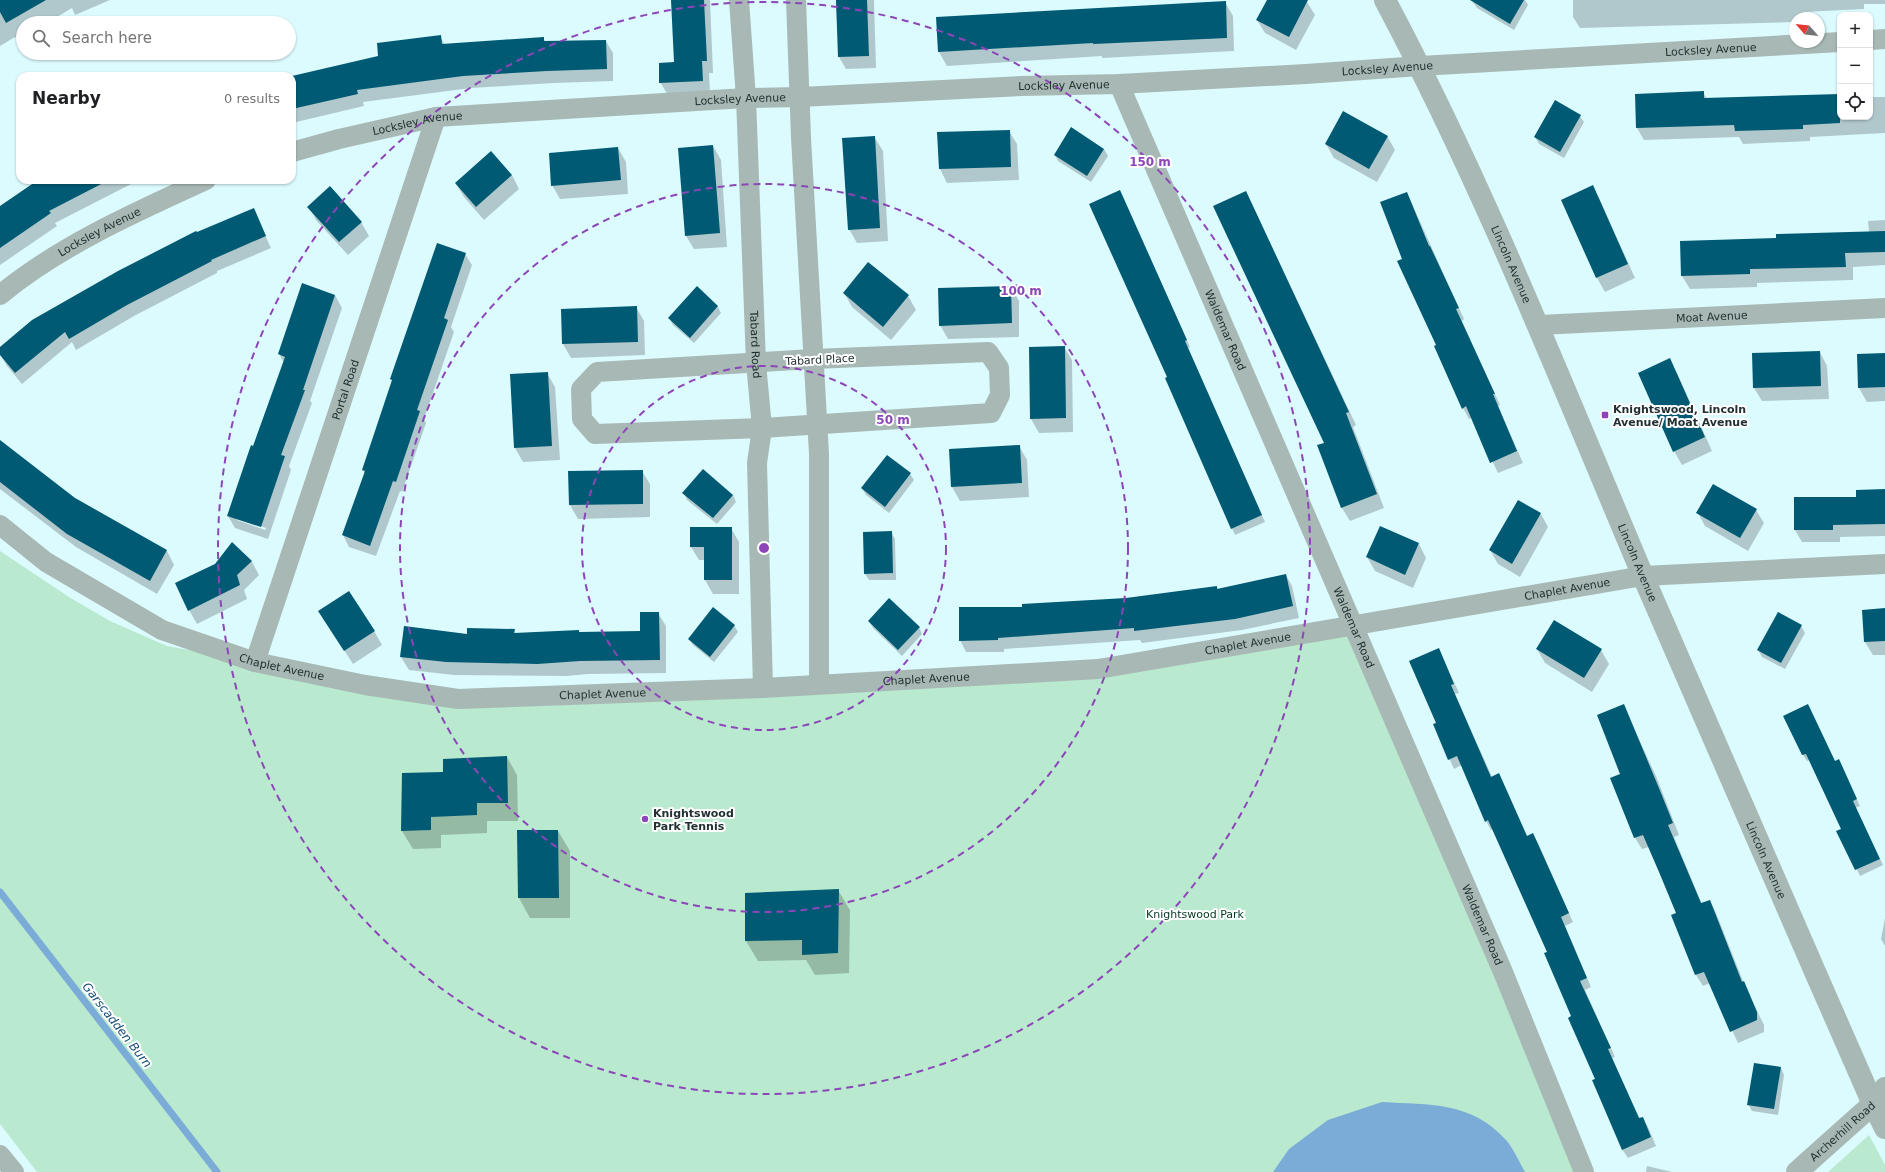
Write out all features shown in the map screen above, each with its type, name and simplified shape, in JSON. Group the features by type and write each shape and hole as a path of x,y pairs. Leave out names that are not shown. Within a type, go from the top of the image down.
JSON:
{"street":[{"name":"Tabard Road","path":"739,0 746,98 756,363 762,428 757,463 764,688"},
{"path":"796,0 817,424 819,684"},
{"name":"Lincoln Avenue","path":"1385,0 1420,66 1539,325 1643,576 1879,1096 1885,1128"},
{"path":"1873,40 1885,39"},
{"name":"Locksley Avenue","path":"296,151 339,139 436,117 746,98 800,97 1021,86 1119,84 1837,42"},
{"name":"Waldemar Road","path":"1119,84 1503,972 1584,1172"},
{"name":"Portal Road","path":"255,662 436,117"},
{"name":"Locksley Avenue","path":"0,296 22,276 116,221 197,184"},
{"name":"Moat Avenue","path":"1539,325 1885,308"},
{"name":"Tabard Place","path":"988,352 999,368 1000,395 991,413 762,428 596,434 582,420 581,389 596,372 756,363 813,359 988,352"},
{"name":"Chaplet Avenue","path":"0,526 46,562 162,630 255,662 365,685 458,699 764,688 1098,669 1643,576 1885,564"},
{"name":"Archerhill Road","path":"1797,1172 1879,1096"},
{"path":"0,1155 14,1172"}],"green space":[{"name":"Knightswood Park","path":"0,551 69,597 110,621 167,646 458,699 1098,669 1352,625 1584,1172 37,1172 0,1124"},
{"path":"1869,1135 1885,1165 1885,1172 1828,1172"}],"water":[{"path":"1382,1102 1433,1105 1464,1112 1478,1118 1493,1127 1506,1140 1514,1151 1525,1172 1273,1172 1289,1149 1328,1120"}],"building":[{"path":"0,0 46,0 6,23 0,12"},
{"path":"671,0 704,0 707,61 702,61 703,81 659,83 659,63 674,62"},
{"path":"836,0 867,0 869,56 838,57"},
{"path":"1267,0 1308,0 1289,37 1256,20"},
{"path":"1470,0 1524,0 1510,24"},
{"path":"1226,1 1227,38 1093,43 938,52 936,17"},
{"path":"441,35 442,44 544,37 544,41 606,40 607,69 463,76 357,90 358,94 296,108 296,75 378,56 377,43"},
{"path":"1704,91 1704,98 1837,94 1837,120 1840,120 1840,123 1803,125 1803,129 1735,131 1734,125 1636,128 1635,94"},
{"path":"1555,100 1581,115 1560,152 1534,137"},
{"path":"1343,111 1388,136 1369,169 1325,144"},
{"path":"1071,127 1104,149 1087,176 1054,155"},
{"path":"1010,130 1011,167 939,169 937,132"},
{"path":"875,136 880,228 848,230 842,138"},
{"path":"713,145 720,233 685,236 678,148"},
{"path":"618,147 621,180 551,186 549,153"},
{"path":"491,151 512,175 476,207 455,183"},
{"path":"32,184 101,184 49,211 51,213 0,248 0,206"},
{"path":"1593,185 1628,264 1596,278 1561,200"},
{"path":"330,186 362,222 339,242 307,207"},
{"path":"1120,190 1187,340 1185,341 1262,515 1231,529 1165,378 1167,377 1089,204"},
{"path":"1246,191 1349,412 1346,413 1377,494 1341,508 1317,445 1324,443 1213,206"},
{"path":"1407,192 1429,246 1459,308 1456,309 1495,394 1493,394 1517,451 1490,463 1466,406 1462,409 1434,346 1436,345 1397,261 1402,259 1380,202"},
{"path":"254,208 266,236 211,260 212,261 127,305 69,339 65,332 15,373 0,355 0,347 32,320 118,271 196,231 197,232"},
{"path":"1885,231 1885,252 1845,253 1846,267 1750,269 1750,274 1681,276 1680,241 1776,238 1776,234"},
{"path":"437,243 466,253 444,318 448,320 417,410 420,411 396,482 393,481 370,546 342,535 365,471 362,470 392,380 390,379"},
{"path":"868,262 909,295 883,327 843,293"},
{"path":"302,283 335,295 303,390 305,390 281,455 285,456 261,527 227,516 251,445 253,446 285,357 278,354"},
{"path":"697,286 718,306 690,338 668,318"},
{"path":"1011,286 1012,323 939,326 938,288"},
{"path":"637,306 638,342 562,344 561,309"},
{"path":"1065,346 1066,418 1030,419 1029,347"},
{"path":"1820,351 1821,386 1753,388 1752,353"},
{"path":"1885,353 1885,387 1858,388 1857,354"},
{"path":"1670,358 1705,437 1673,452 1638,373"},
{"path":"548,372 552,446 514,448 510,374"},
{"path":"0,440 75,498 167,550 150,581 67,534 0,482"},
{"path":"1020,445 1022,483 951,487 949,449"},
{"path":"887,455 911,473 885,507 861,488"},
{"path":"703,469 733,495 713,518 682,493"},
{"path":"643,470 643,504 569,505 568,471"},
{"path":"1713,484 1757,509 1740,538 1696,513"},
{"path":"1885,489 1885,524 1833,525 1833,530 1794,530 1794,497 1856,497 1856,490"},
{"path":"1518,500 1541,513 1512,564 1489,550"},
{"path":"1380,526 1419,543 1405,575 1366,557"},
{"path":"690,527 732,527 732,580 704,580 704,547 690,547"},
{"path":"892,531 893,573 864,574 863,532"},
{"path":"232,542 252,561 237,575 240,585 188,611 175,583 215,564"},
{"path":"1286,574 1293,606 1235,619 1134,631 1134,628 998,638 998,640 959,641 959,607 1022,607 1022,604 1126,598 1217,586 1217,589"},
{"path":"349,591 375,631 344,651 318,611"},
{"path":"889,598 920,627 898,650 868,621"},
{"path":"713,607 735,625 710,657 688,639"},
{"path":"1885,608 1885,641 1864,642 1862,610"},
{"path":"640,612 659,612 660,660 580,661 537,664 446,662 400,657 404,626 467,634 467,628 515,629 514,633 579,630 579,632 640,631"},
{"path":"1778,612 1802,625 1781,663 1757,650"},
{"path":"1554,620 1602,649 1584,678 1536,649"},
{"path":"1439,648 1454,684 1451,685 1491,777 1499,773 1527,836 1533,833 1569,913 1561,917 1587,978 1580,981 1611,1048 1608,1049 1639,1118 1643,1117 1651,1137 1622,1150 1592,1080 1595,1079 1568,1018 1571,1016 1544,953 1547,952 1488,820 1485,822 1457,756 1448,760 1433,724 1436,723 1409,661"},
{"path":"1624,704 1673,823 1668,825 1701,903 1710,900 1742,982 1744,981 1757,1012 1757,1020 1730,1032 1704,972 1695,975 1671,915 1676,913 1659,872 1643,835 1634,838 1610,778 1620,774 1597,715"},
{"path":"1808,704 1835,761 1839,759 1857,799 1853,801 1880,859 1855,870 1836,831 1841,829 1806,754 1802,755 1783,716"},
{"path":"507,756 508,803 477,803 477,815 431,817 431,830 401,831 402,773 443,772 443,759"},
{"path":"517,830 558,830 559,898 518,898"},
{"path":"839,889 838,953 802,955 802,940 745,941 745,893"},
{"path":"1754,1063 1781,1067 1774,1109 1747,1105"}],"waterway":[{"name":"Garscadden Burn","path":"0,892 217,1172"}],"place":[{"name":"Knightswood, Lincoln Avenue/ Moat Avenue","path":"1605,415"},
{"name":"Knightswood Park Tennis","path":"645,819"}]}
